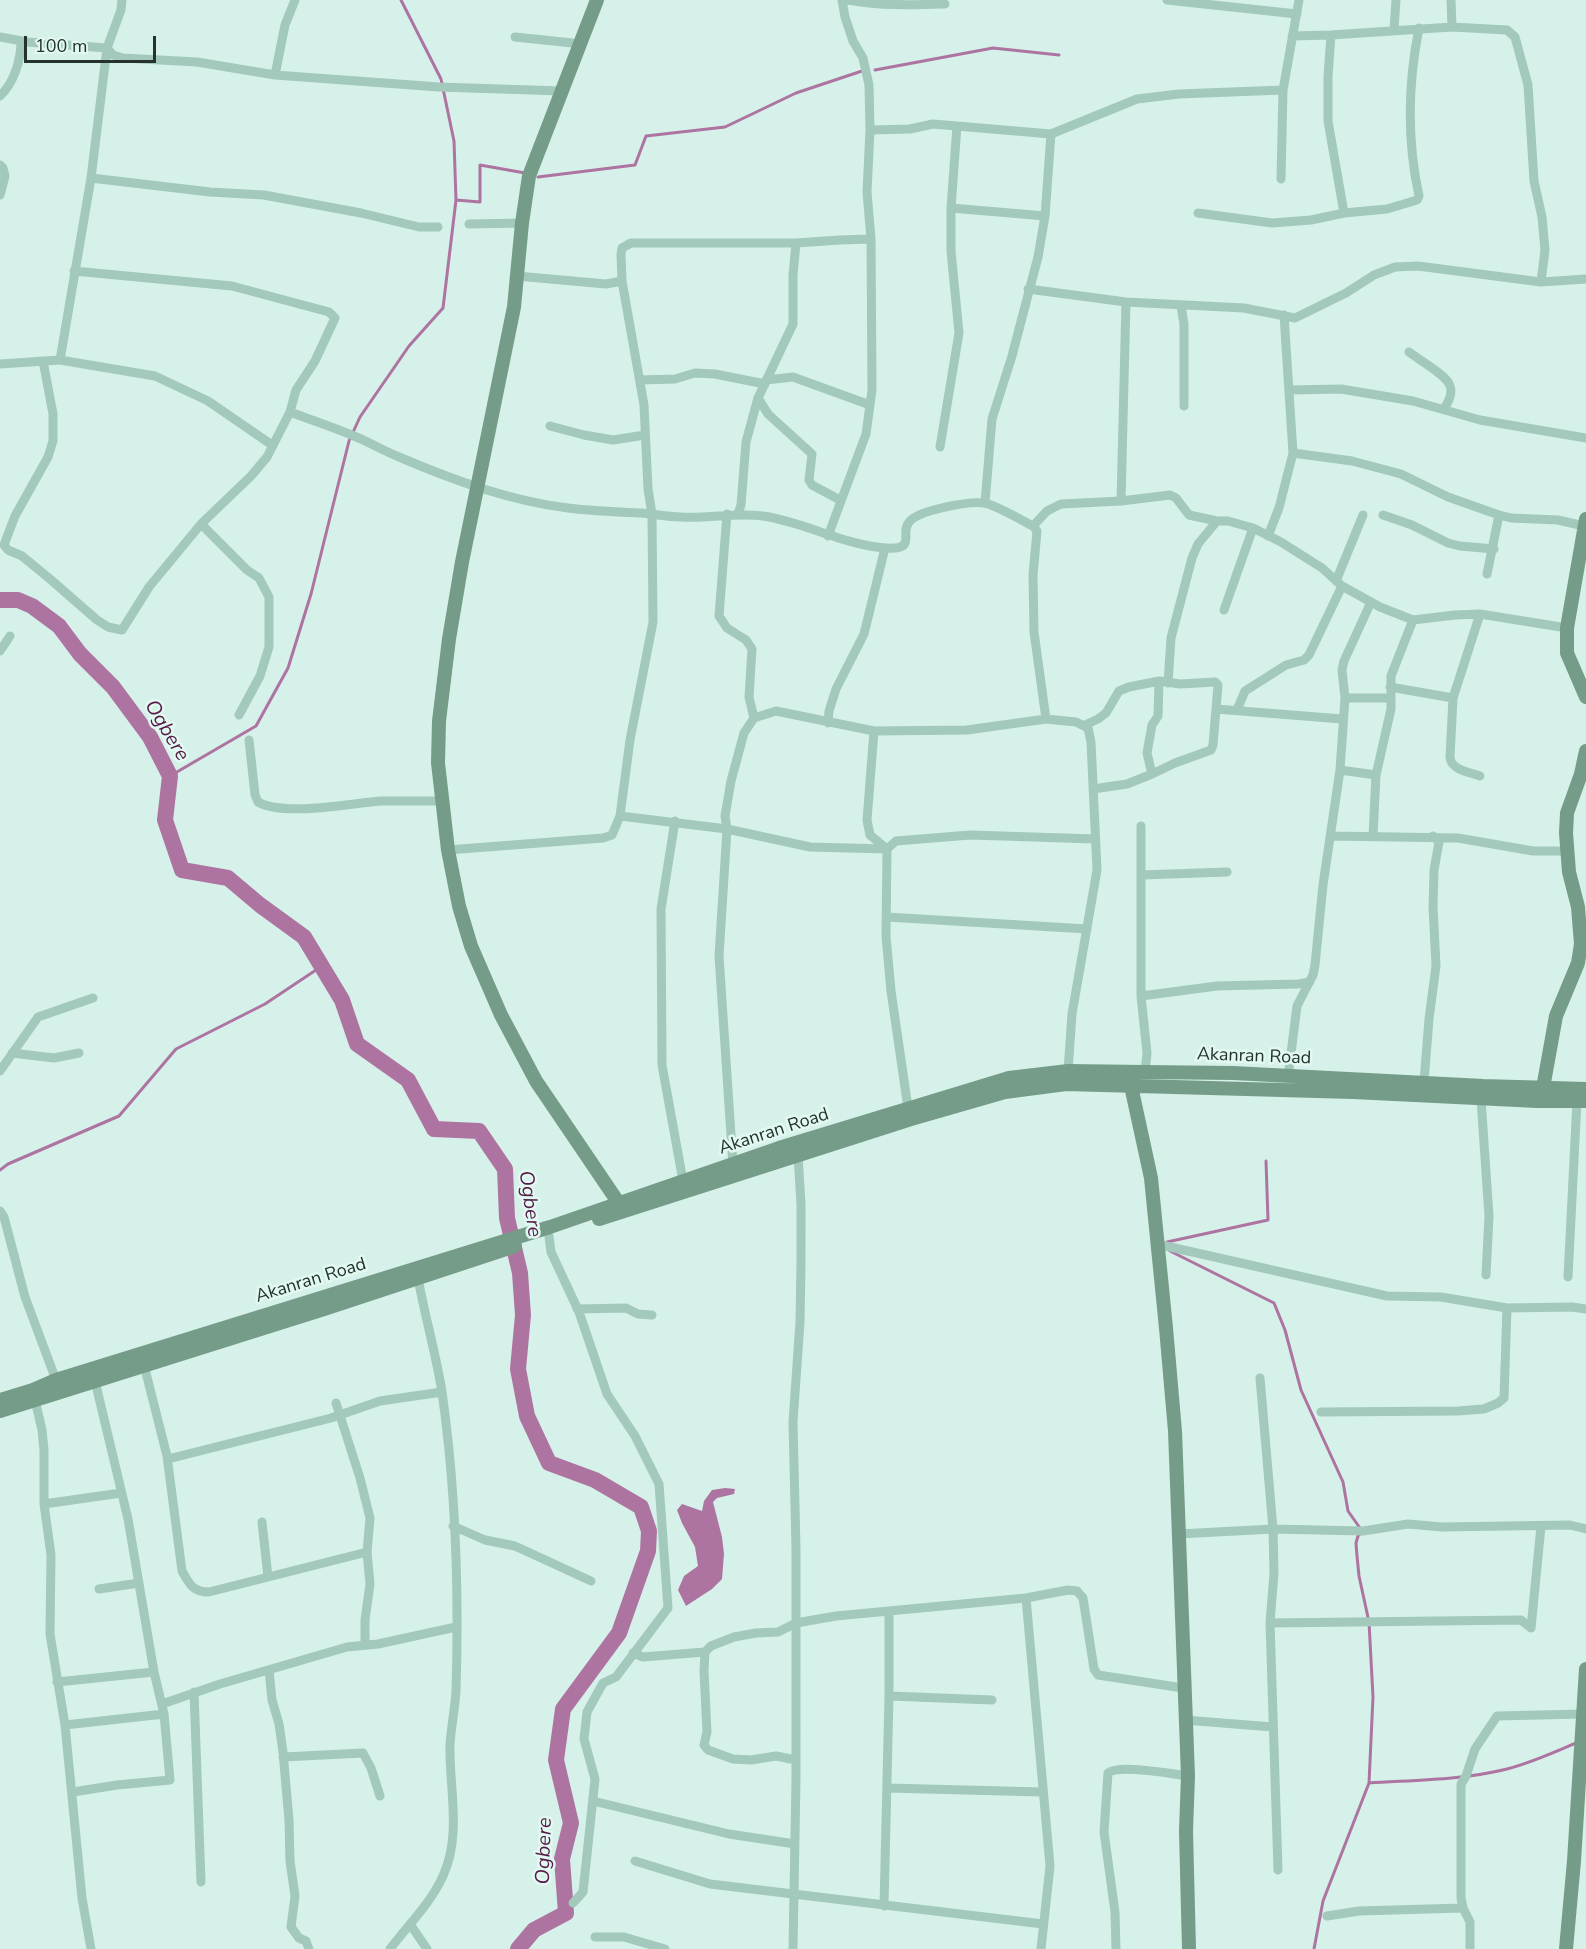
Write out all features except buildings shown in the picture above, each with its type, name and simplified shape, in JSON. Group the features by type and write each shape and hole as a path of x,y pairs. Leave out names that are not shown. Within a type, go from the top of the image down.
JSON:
{"main road":[{"path":"597,0 582,44 529,176 514,307 449,639 438,763 448,850 459,906 471,946 501,1015 540,1088 618,1202"},
{"path":"1585,523 1567,628 1567,653 1583,680 1586,697"},
{"path":"1543,1088 1556,1016 1578,963 1581,944 1582,907 1569,872 1567,813 1581,774 1586,751"},
{"name":"Akanran Road","path":"0,1411 144,1365 298,1310 518,1240 618,1202 779,1148 1009,1077 1068,1071 1174,1072 1586,1089"},
{"path":"1172,1087 1174,1072"},
{"name":"Akanran Road","path":"518,1240 549,1236 798,1155 1005,1092 1066,1084 1582,1101"},
{"path":"1131,1086 1151,1178 1174,1431 1188,1776 1186,1831 1189,1949"},
{"name":"Akanran Road","path":"0,1400 56,1380 418,1278 500,1246"},
{"path":"1566,1949 1580,1861 1586,1670"}],"street":[{"path":"60,360 91,178 107,48 121,10 122,0"},
{"path":"275,75 285,25 295,0"},
{"path":"828,536 866,434 873,354 871,239 867,192 870,130 866,72 863,58 853,41 845,17 842,0"},
{"path":"848,0 901,6 945,4"},
{"path":"1167,0 1297,14"},
{"path":"1281,179 1283,90 1299,0"},
{"path":"1394,30 1396,0"},
{"path":"1451,0 1452,27"},
{"path":"1292,36 1452,27 1507,30 1518,43 1528,85 1534,181 1542,217 1545,250 1541,282"},
{"path":"1198,213 1272,223 1387,209 1417,200 1419,196 1411,141 1413,59 1419,28"},
{"path":"1331,35 1328,121 1344,213"},
{"path":"0,37 21,41 107,48 113,55 123,58 197,62 275,75 442,87 562,91"},
{"path":"515,37 582,44"},
{"path":"0,96 4,93 16,70 21,41"},
{"path":"870,130 910,129 933,124 1051,134 1137,99 1179,94 1283,90"},
{"path":"940,447 959,333 951,251 951,208 957,126"},
{"path":"985,503 992,419 1012,356 1038,257 1045,216 1051,134"},
{"path":"0,165 4,176 0,195"},
{"path":"91,178 210,192 264,195 361,213 419,227 438,227"},
{"path":"951,208 1045,216"},
{"path":"469,224 522,223"},
{"path":"448,850 603,838 612,835 620,816 630,740 652,622 652,514 640,380 622,281 621,254 625,245 631,243 796,243 871,239"},
{"path":"738,513 741,506 746,442 758,398 793,324 793,275 796,243"},
{"path":"1028,289 1126,302 1244,308 1295,318 1346,293 1374,275 1395,267 1418,266 1541,282 1586,279"},
{"path":"43,362 53,414 53,441 48,457 7,533 4,545 8,550 22,556 97,620 108,627 122,630 149,587 201,524 252,477 267,457 290,412 296,390 315,361 335,318 329,312 232,286 74,271"},
{"path":"517,276 606,284 622,281"},
{"path":"1121,501 1126,302"},
{"path":"1181,306 1184,324 1184,406"},
{"path":"1268,536 1280,508 1293,453 1284,315"},
{"path":"1409,352 1445,377 1450,385 1450,397 1444,409"},
{"path":"0,364 60,360 155,376 208,401 272,445"},
{"path":"773,365 782,378"},
{"path":"640,380 675,379 695,373 765,382 793,377 870,405"},
{"path":"1289,390 1341,390 1413,401 1480,420 1586,438"},
{"path":"758,398 768,414 812,454 809,480 812,485 840,500"},
{"path":"290,412 478,487 514,499 568,508 683,518 738,513 765,516 828,536 885,548 900,548 905,545 909,521 934,510 985,503 1033,526 1037,531 1033,574 1034,633 1046,719"},
{"path":"550,426 613,440 645,435"},
{"path":"1293,453 1352,461 1401,474 1448,497 1511,518 1585,523"},
{"path":"1033,526 1047,511 1061,504 1121,501 1170,495 1176,498 1189,515 1216,521 1228,521 1253,528 1300,553 1339,583 1371,602 1413,621 1480,614 1567,628"},
{"path":"727,514 719,616 727,628 746,640 752,649 749,697 754,718"},
{"path":"1237,710 1245,691 1286,665 1304,660 1309,655 1364,514"},
{"path":"1383,515 1412,525 1448,543 1494,549"},
{"path":"1487,574 1494,549 1499,515"},
{"path":"1152,774 1147,753 1152,725 1158,716 1171,638 1192,558 1198,544 1216,521"},
{"path":"201,524 247,570 259,578 269,597 269,647 260,676 239,715"},
{"path":"1224,610 1253,528"},
{"path":"828,723 836,689 864,634 885,548"},
{"path":"1288,1077 1297,1006 1310,982 1315,965 1323,885 1340,770 1345,698 1342,670 1371,602"},
{"path":"1480,614 1453,698 1450,763 1454,767 1480,776"},
{"path":"1373,836 1376,775 1391,709 1390,687 1393,671 1413,621"},
{"path":"0,651 10,636"},
{"path":"1085,725 1106,713 1119,691 1129,687 1164,682 1180,684 1215,682 1218,685 1213,745 1210,750 1127,784 1093,789"},
{"path":"1390,687 1453,698"},
{"path":"1345,698 1391,698"},
{"path":"1216,708 1275,715 1342,719"},
{"path":"733,1165 719,956 727,829 725,816 731,781 744,733 754,718 776,711 874,731 967,730 1046,719 1076,722 1088,728 1091,742 1097,870 1072,1014 1068,1071"},
{"path":"874,731 867,820 870,835 887,849"},
{"path":"249,740 255,795 258,802 264,806 288,809 383,801 443,801"},
{"path":"1340,770 1376,775"},
{"path":"620,816 727,829 810,848 887,849 896,841 970,835 1095,838"},
{"path":"675,821 661,909 662,1054 683,1181"},
{"path":"1141,826 1141,996 1147,1053 1145,1072"},
{"path":"1331,836 1433,836 1533,851 1568,851"},
{"path":"1424,1082 1436,966 1433,907 1434,870 1439,842 1433,836"},
{"path":"887,849 887,917 891,991 908,1108"},
{"path":"1142,875 1227,872"},
{"path":"887,917 1087,929"},
{"path":"1141,996 1217,986 1310,982"},
{"path":"0,1071 38,1017 93,998"},
{"path":"12,1053 54,1058 79,1053"},
{"path":"1481,1099 1489,1216 1486,1275"},
{"path":"1568,1277 1582,1101"},
{"path":"793,1949 796,1549 793,1422 800,1322 801,1204 798,1155"},
{"path":"0,1211 4,1217 25,1297 56,1380"},
{"path":"549,1236 551,1252 578,1309 607,1394 635,1436 659,1484 668,1608 616,1677 603,1683 586,1712 584,1739 595,1779 583,1892 573,1903"},
{"path":"1157,1244 1387,1296 1441,1297 1507,1308 1572,1307 1586,1309"},
{"path":"390,1949 429,1900 444,1875 450,1853 454,1812 450,1746 456,1694 456,1627 449,1455 436,1356 425,1317 418,1278"},
{"path":"578,1309 626,1308 638,1314 652,1316"},
{"path":"1321,1412 1458,1411 1484,1409 1498,1403 1504,1398 1507,1308"},
{"path":"144,1365 168,1459 182,1571 191,1587 199,1592 209,1592 367,1552"},
{"path":"1260,1378 1273,1528 1274,1573 1270,1623 1278,1870"},
{"path":"73,1792 170,1780 164,1714 121,1493 96,1381"},
{"path":"168,1459 341,1415 380,1401 442,1392"},
{"path":"35,1400 42,1430 44,1504 51,1555 50,1634 65,1725 82,1898 91,1949"},
{"path":"336,1403 370,1518 367,1552 370,1584 365,1620 365,1645"},
{"path":"44,1504 121,1493"},
{"path":"262,1522 268,1577"},
{"path":"1179,1534 1273,1528 1363,1531 1408,1524 1442,1527 1570,1525 1586,1529"},
{"path":"453,1526 485,1540 515,1546 591,1581"},
{"path":"1270,1623 1521,1620 1532,1628 1541,1526"},
{"path":"99,1589 139,1583"},
{"path":"633,1653 643,1657 705,1652 711,1646 734,1637 778,1632 796,1623 836,1616 1026,1598 1068,1590 1077,1591 1083,1598 1092,1661 1098,1675 1183,1688"},
{"path":"1026,1598 1050,1866 1041,1949"},
{"path":"884,1905 889,1696 888,1611"},
{"path":"162,1704 194,1692 347,1647 378,1644 456,1627"},
{"path":"705,1652 707,1732 704,1745 708,1750 733,1759 751,1760 777,1756 796,1760"},
{"path":"269,1670 272,1700 279,1724 283,1757 295,1896 291,1927 298,1938 306,1941 309,1949"},
{"path":"57,1682 154,1672"},
{"path":"194,1692 201,1882"},
{"path":"889,1696 992,1700"},
{"path":"65,1725 164,1714"},
{"path":"1470,1949 1470,1922 1461,1898 1461,1784 1475,1749 1497,1716 1583,1714"},
{"path":"1184,1720 1273,1727"},
{"path":"283,1757 363,1753 371,1768 380,1796"},
{"path":"1116,1949 1115,1912 1104,1832 1108,1773 1112,1770 1134,1770 1188,1776"},
{"path":"887,1788 1043,1792"},
{"path":"593,1801 729,1834 795,1844"},
{"path":"188,1827 200,1825"},
{"path":"635,1861 710,1884 1043,1924"},
{"path":"1327,1916 1359,1911 1463,1908"},
{"path":"410,1924 427,1949"},
{"path":"595,1937 624,1937 665,1949"}],"shaded area":[{"path":"735,1489 734,1494 717,1498 713,1502 724,1554 722,1579 712,1589 686,1606 678,1590 684,1576 698,1566 695,1547 677,1510 682,1504 702,1511 704,1501 712,1490"}],"waterway":[{"path":"170,776 256,726 288,668 311,594 349,441 360,417 409,346 443,308 456,200 454,141 441,79 401,0"},
{"path":"875,70 993,48 1059,55"},
{"path":"538,177 635,165 646,136 725,127 796,93 862,71"},
{"path":"456,200 480,202 480,165 525,173"},
{"name":"Ogbere","path":"0,600 18,600 32,606 59,626 80,654 113,687 150,737 170,776 165,820 182,870 228,878 304,937 342,1000 357,1044 408,1080 434,1129 479,1131 505,1169 507,1218 520,1273 523,1315 518,1369 527,1416 549,1463 595,1480 641,1507 649,1531 648,1551 619,1633 563,1709 556,1760 571,1823 562,1859 566,1913 534,1930 518,1949"},
{"path":"0,1170 8,1164 119,1116 176,1049 265,1004 322,966"},
{"path":"1167,1242 1268,1220 1266,1161"},
{"path":"1170,1251 1274,1303 1285,1330 1301,1390 1343,1482 1348,1511 1360,1528"},
{"path":"1314,1949 1323,1901 1369,1783 1373,1697 1369,1622 1359,1576 1356,1543 1361,1533"},
{"path":"1369,1783 1490,1773 1525,1764 1576,1743"}]}
